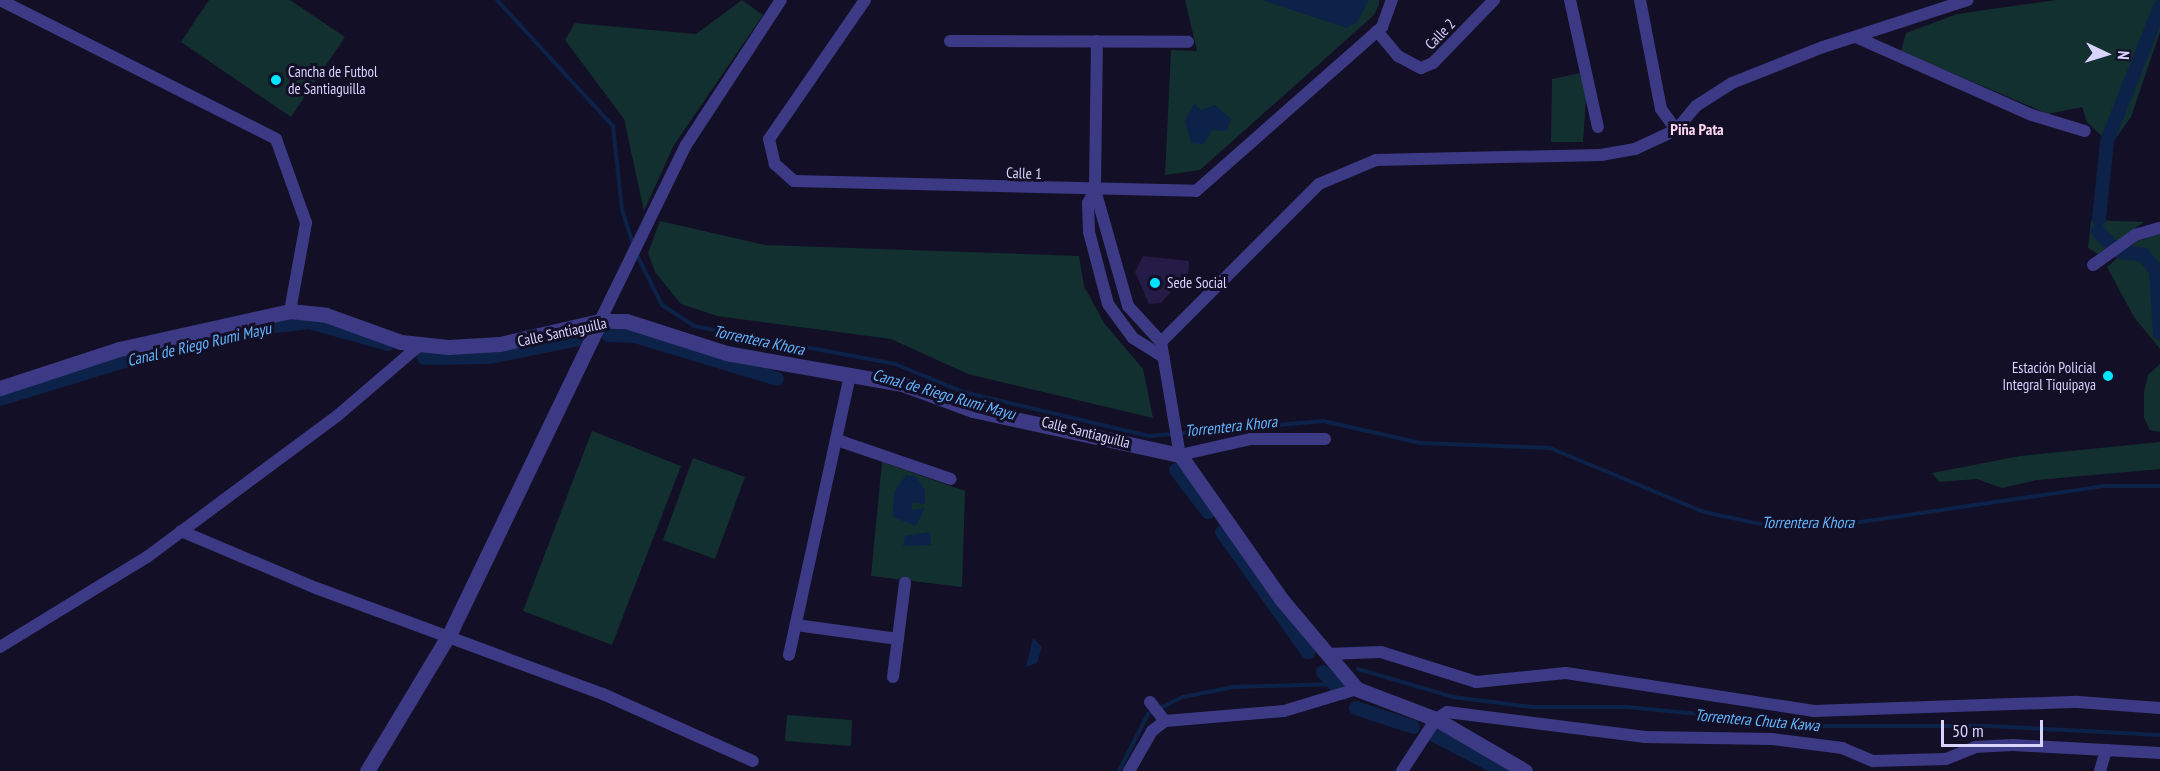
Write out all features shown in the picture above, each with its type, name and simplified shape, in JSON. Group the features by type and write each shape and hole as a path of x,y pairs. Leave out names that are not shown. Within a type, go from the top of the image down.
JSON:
{"street":[{"path":"0,0 276,139 306,223 290,311"},
{"path":"367,771 450,633 600,321 641,228 686,145 781,0"},
{"name":"Calle 1","path":"865,0 769,139 769,151 784,176 1095,190 1202,189 1377,31 1392,0"},
{"name":"Calle 2","path":"1377,31 1398,56 1421,68 1433,63 1494,0"},
{"path":"1570,0 1598,127"},
{"path":"1640,0 1661,109 1676,130"},
{"path":"1161,342 1319,184 1376,160 1602,155 1635,149 1676,130 1696,106 1732,83 1968,0"},
{"path":"1858,38 2032,115 2085,131"},
{"path":"950,41 1188,42"},
{"path":"1097,41 1095,190 1108,245 1128,306 1161,342 1178,451 1282,600 1357,689 1436,719 1525,771"},
{"path":"1095,190 1087,214 1093,248 1114,314 1140,344 1163,357"},
{"path":"2093,265 2135,235 2160,228"},
{"path":"1093,248 1108,245"},
{"name":"Calle Santiaguilla","path":"0,388 119,349 290,311 326,315 421,344 500,344 600,321 646,325 726,353 902,384 973,410 1178,451"},
{"path":"0,647 181,531 337,416 421,344"},
{"path":"789,655 850,375"},
{"path":"1178,451 1251,439 1325,439"},
{"path":"837,440 951,478"},
{"path":"181,531 316,588 450,633 753,761"},
{"path":"892,677 905,583"},
{"path":"796,625 898,639"},
{"path":"1329,657 1381,652 1476,682 1566,673 1814,711 2078,702 2160,708"},
{"path":"1129,771 1152,731 1158,712 1284,711 1357,689"},
{"path":"1402,771 1436,719 1447,712 1471,712 1645,737 1772,739 1842,748 1873,761 1946,759 1975,747 2160,753"},
{"path":"2100,771 2106,750"}],"green space":[{"name":"Cancha de Futbol de Santiaguilla","path":"209,0 290,0 345,37 291,117 181,42"},
{"path":"742,0 763,15 674,145 644,211 624,119 565,40 575,23 696,34"},
{"path":"1185,0 1379,0 1379,4 1374,15 1200,170 1165,175 1171,50 1197,51"},
{"path":"2056,0 2160,0 2160,32 2131,117 2111,145 2087,122 2082,107 2048,114 1901,51 1906,33 1957,14"},
{"path":"1580,73 1586,99 1583,142 1551,142 1552,79"},
{"path":"2091,220 2144,222 2098,254 2088,248"},
{"path":"660,221 765,245 1079,256 1084,286 1104,323 1143,369 1153,418 968,374 891,339 717,316 681,304 655,272 648,253"},
{"path":"2160,234 2160,349 2134,317 2107,267 2137,241"},
{"path":"2160,364 2160,432 2150,430 2144,418 2144,392 2148,375"},
{"path":"592,431 681,466 612,645 523,611"},
{"path":"2160,442 2160,469 2037,480 2002,488 1977,479 1939,482 1932,473 2020,456"},
{"path":"693,458 745,477 715,559 663,540"},
{"path":"882,462 965,491 962,587 871,576"},
{"path":"787,715 852,720 851,746 785,741"}],"water":[{"path":"1262,0 1369,0 1357,22 1347,28"},
{"path":"1194,104 1201,110 1215,105 1231,119 1227,131 1212,130 1204,144 1191,143 1185,121"},
{"path":"906,475 916,477 925,490 925,504 912,503 912,510 925,508 916,526 893,517 894,492"},
{"path":"930,532 931,545 903,546 905,536"},
{"path":"1033,638 1042,647 1037,663 1026,667"}],"building":[{"name":"Sede Social","path":"1143,256 1189,261 1188,277 1172,278 1170,293 1161,303 1149,304 1135,272"}],"waterway":[{"name":"Torrentera Khora","path":"497,0 613,126 622,210 634,246"},
{"path":"2099,219 2107,141 2160,7"},
{"path":"2098,231 2112,246"},
{"path":"2120,252 2143,255 2156,270 2160,333"},
{"name":"Torrentera Khora","path":"636,253 662,305 694,326 895,364 963,392 1149,436 1323,421 1421,443 1550,448 1704,512 1765,525 1840,525 2103,486 2160,486"},
{"name":"Canal de Riego Rumi Mayu","path":"0,399 157,351 253,329 309,322 388,344"},
{"name":"Canal de Riego Rumi Mayu","path":"608,335 635,336 777,379"},
{"name":"Canal de Riego Rumi Mayu","path":"424,358 490,357 583,338"},
{"name":"Canal de Riego Rumi Mayu","path":"1176,470 1208,512"},
{"name":"Canal de Riego Rumi Mayu","path":"1222,532 1308,652"},
{"name":"Torrentera Chuta Kawa","path":"1358,669 1453,697 1532,707 1627,707 1820,726 1989,726 2160,735"},
{"name":"Canal de Riego Rumi Mayu","path":"1323,672 1343,693"},
{"path":"1119,771 1148,714 1183,697 1234,687 1335,684"},
{"name":"Canal de Riego Rumi Mayu","path":"1356,708 1413,727"},
{"name":"Canal de Riego Rumi Mayu","path":"1432,734 1503,771"}],"place":[{"name":"Cancha de Futbol de Santiaguilla","path":"276,80"},
{"name":"Sede Social","path":"1155,283"},
{"name":"Estación Policial Integral Tiquipaya","path":"2108,376"}],"district":[{"name":"Piña Pata","path":"1697,129"}]}
